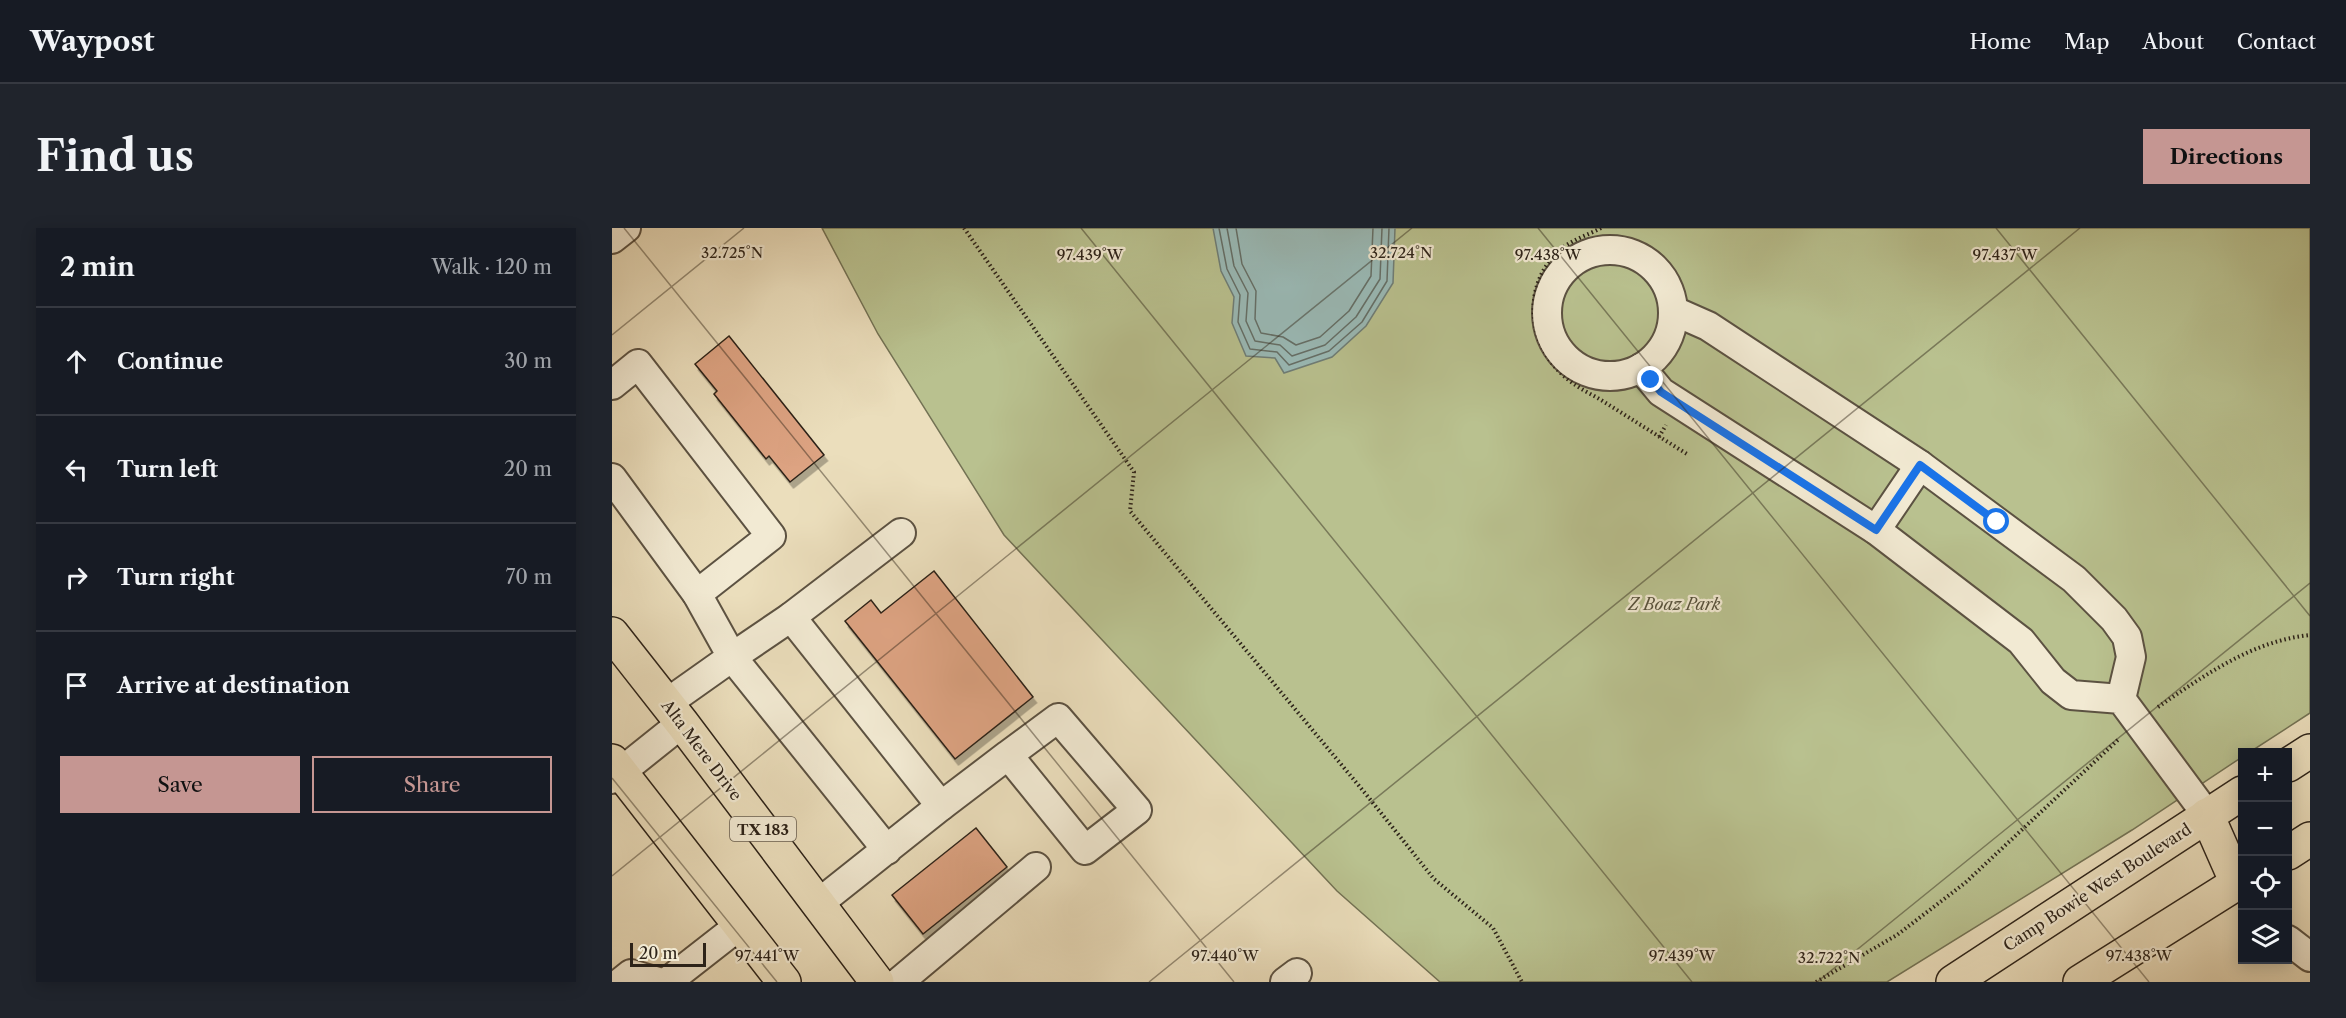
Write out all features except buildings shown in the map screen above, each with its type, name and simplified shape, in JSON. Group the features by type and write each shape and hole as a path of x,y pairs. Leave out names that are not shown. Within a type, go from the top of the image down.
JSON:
{"main road":[{"name":"Alta Mere Drive","path":"612,634 877,982"},
{"path":"2292,762 2310,751"},
{"path":"615,771 784,982"},
{"name":"Camp Bowie West Boulevard","path":"1953,982 2238,796"},
{"path":"2207,815 2238,879"},
{"path":"2292,850 2310,839"},
{"path":"2087,980 2238,887"}],"street":[{"path":"612,239 626,228"},
{"path":"1610,249 1628,252 1648,261 1659,272 1670,291 1674,310 1667,341 1654,358 1641,368 1613,376 1591,374 1568,361 1554,344 1548,324 1547,301 1557,278 1572,262 1589,253 1610,249"},
{"path":"1674,310 1708,326 1920,465 2074,579 2114,619 2127,637 2130,657 2121,699 2207,815"},
{"path":"612,385 639,364 771,536 697,594"},
{"path":"1641,368 1661,392 1876,530 2021,641 2054,681 2071,695 2121,699"},
{"path":"1876,530 1920,465"},
{"path":"612,478 697,594 732,657 887,850"},
{"path":"615,771 732,657 791,617 901,533"},
{"path":"791,617 941,806"},
{"path":"819,903 941,806 1008,755 1058,718 1137,810 1085,850 1008,755"},
{"path":"899,982 1036,867"},
{"path":"667,982 740,925"},
{"path":"2292,944 2310,957"},
{"path":"621,982 631,975 658,982"}],"path":[{"path":"964,228 1134,472 1130,511 1434,879 1493,928 1522,982"},
{"path":"1601,228 1561,249 1545,268 1533,299 1534,327 1541,346 1552,364 1570,381 1687,454"},
{"path":"1816,982 1897,935 1965,883 2138,722 2200,679 2255,649 2282,639 2310,635"}],"green space":[{"name":"Z Boaz Park","path":"822,228 2310,228 2310,713 2256,748 2238,748 2238,760 2132,830 1887,982 1440,982 1337,891 1004,535 878,334"}],"water":[{"path":"1213,228 1395,228 1393,283 1366,326 1332,357 1284,373 1275,358 1246,356 1232,323 1234,297 1221,271"}],"route":[{"path":"1651,380 1661,392 1876,530 1920,465 1997,522"}]}
